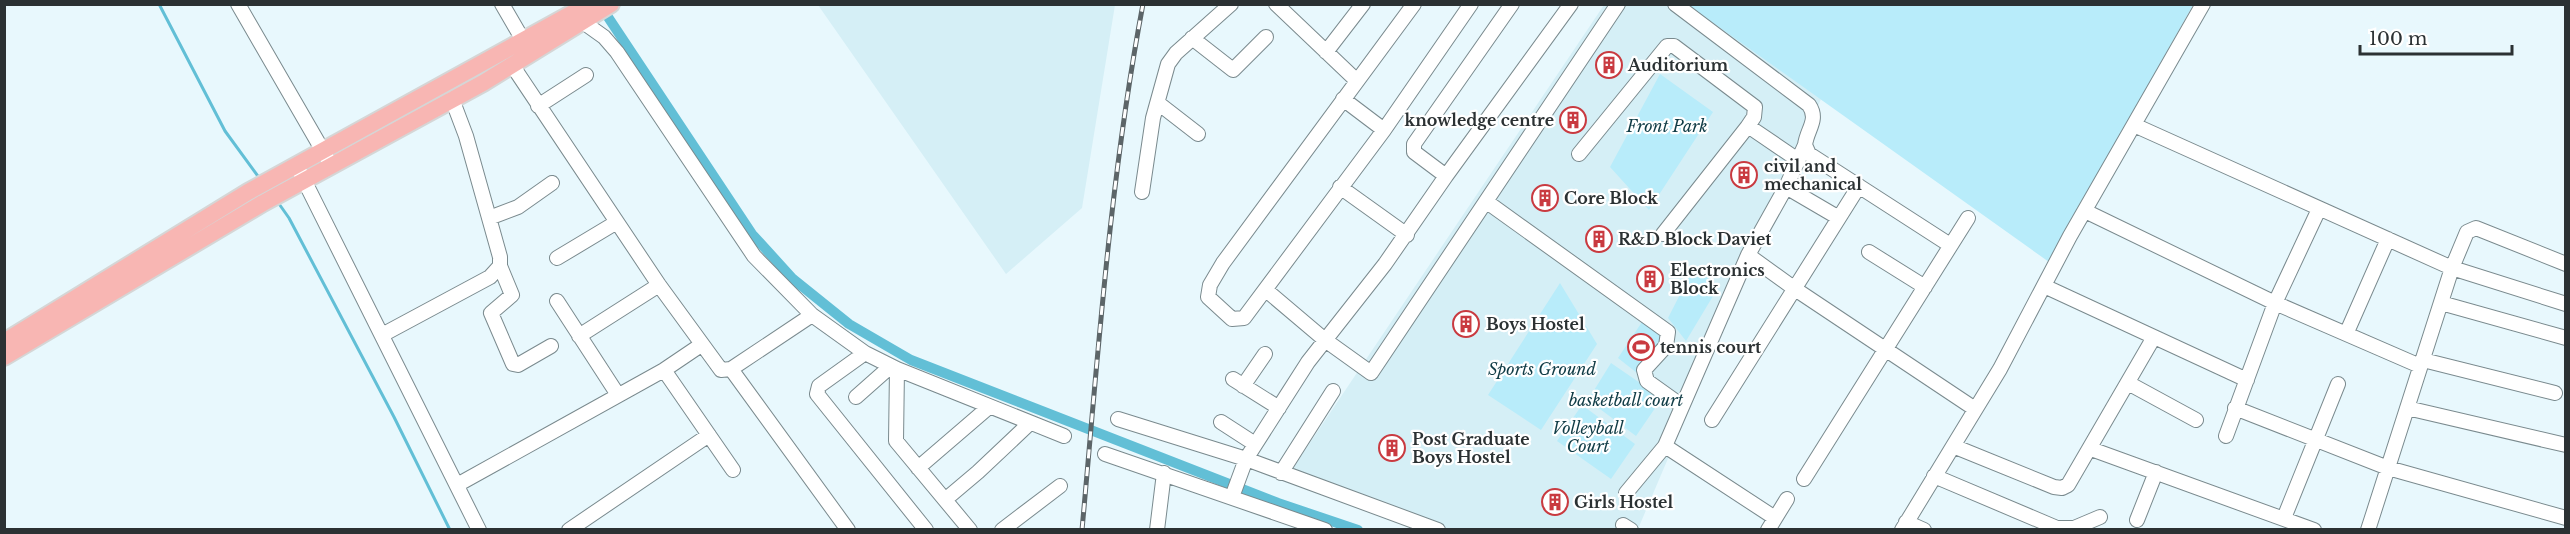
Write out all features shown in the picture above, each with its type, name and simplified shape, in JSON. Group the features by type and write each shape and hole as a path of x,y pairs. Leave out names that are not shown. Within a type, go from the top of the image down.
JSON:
{"main road":[{"path":"4,357 263,203 283,183 587,12 611,4"},
{"path":"327,158 452,99 512,65 527,47"},
{"path":"4,342 252,190 283,183"}],"street":[{"path":"238,4 327,158"},
{"path":"502,4 527,47"},
{"path":"1142,192 1148,142 1168,64 1192,38 1231,4"},
{"path":"1276,4 1357,81"},
{"path":"1326,52 1363,4"},
{"path":"1414,4 1223,263 1210,285 1208,297 1232,319 1241,320 1266,290 1384,130 1471,4"},
{"path":"1446,176 1414,152 1413,144 1512,4"},
{"path":"1234,493 1244,464 1255,444 1325,340 1407,235 1446,176 1571,4"},
{"path":"1266,290 1325,340 1371,373 1618,4"},
{"path":"1626,493 1665,446 1748,255 1786,187 1814,121 1814,112 1809,105 1675,4"},
{"path":"1924,530 1904,526 2000,369 2085,211 2203,4"},
{"path":"587,12 617,52 754,256 812,315 865,353 894,368 1064,436"},
{"path":"1192,38 1233,70 1266,37"},
{"path":"1579,154 1667,46 1674,46 1755,107 1754,117 1748,126 1663,234"},
{"path":"512,65 659,285 721,370 730,369 812,315"},
{"path":"538,106 586,75"},
{"path":"452,99 466,136 500,257 500,266 512,295 491,313 513,364 518,365 551,346"},
{"path":"1343,99 1384,130"},
{"path":"1158,103 1198,134"},
{"path":"1748,126 1798,160"},
{"path":"2134,126 2452,268 2565,304"},
{"path":"1805,146 1809,154 1950,245"},
{"path":"301,173 479,530"},
{"path":"489,218 518,207 552,183"},
{"path":"1712,420 1859,186"},
{"path":"1340,187 1407,235"},
{"path":"1786,187 1839,218"},
{"path":"1487,202 1668,332 1666,346 1644,370 1647,381 1682,406"},
{"path":"2226,436 2275,303 2319,209"},
{"path":"2085,211 2275,303 2422,363 2555,393"},
{"path":"1804,479 1968,218"},
{"path":"556,258 617,222"},
{"path":"2368,530 2452,268 2467,232 2471,228 2476,228 2565,264"},
{"path":"2347,332 2388,239"},
{"path":"1869,252 1925,287"},
{"path":"1748,255 1795,290 1975,409"},
{"path":"382,335 490,277 500,266"},
{"path":"579,336 659,285"},
{"path":"2044,286 2247,380"},
{"path":"557,301 618,395"},
{"path":"2441,303 2565,338"},
{"path":"1953,446 2054,487 2061,488 2068,485 2154,337"},
{"path":"457,485 664,370 701,345"},
{"path":"865,353 819,386 817,394 926,530"},
{"path":"1265,354 1238,382 1279,408"},
{"path":"856,397 894,368"},
{"path":"894,368 896,441 970,530"},
{"path":"730,369 848,530"},
{"path":"664,370 733,470"},
{"path":"2128,383 2196,420"},
{"path":"2284,518 2338,384"},
{"path":"1281,473 1333,391"},
{"path":"918,468 989,407"},
{"path":"2235,408 2388,468 2565,518"},
{"path":"2407,408 2565,445"},
{"path":"1118,419 1244,464 1281,473 1438,530"},
{"path":"1221,422 1255,444"},
{"path":"946,499 1030,423"},
{"path":"569,530 709,435"},
{"path":"1665,446 1772,526 1787,499"},
{"path":"2091,449 2314,530"},
{"path":"1106,454 1234,493 1325,530"},
{"path":"2137,520 2156,472"},
{"path":"1157,530 1164,473"},
{"path":"1934,476 2057,528 2074,528 2100,517"},
{"path":"1002,530 1060,486"}],"shaded area":[{"path":"818,5 1115,5 1082,208 1006,274"},
{"path":"1604,5 1688,5 1821,99 1638,529 1447,529 1289,474"}],"green space":[{"path":"1688,5 2193,5 2049,262"},
{"name":"Front Park","path":"1660,74 1713,112 1649,210 1610,167"},
{"path":"1694,267 1719,286 1686,341 1668,318"},
{"name":"Sports Ground","path":"1560,283 1597,344 1541,430 1488,395"},
{"name":"tennis court","path":"1644,319 1665,335 1637,373 1618,358"},
{"name":"basketball court","path":"1611,363 1662,398 1636,436 1588,400"},
{"name":"Volleyball Court","path":"1582,405 1635,444 1611,479 1557,441"}],"waterway":[{"path":"159,4 225,131 260,179"},
{"path":"600,5 752,234 793,279 849,324 911,360 1278,503 1358,530"},
{"path":"277,201 289,218 394,417 450,530"}],"railway":[{"path":"1082,530 1113,200 1143,4"}],"place":[{"name":"Auditorium","path":"1609,65"},
{"name":"knowledge centre","path":"1573,120"},
{"name":"civil and mechanical","path":"1744,175"},
{"name":"Core Block","path":"1545,198"},
{"name":"R&D Block Daviet","path":"1599,239"},
{"name":"Electronics Block","path":"1650,279"},
{"name":"Boys Hostel","path":"1466,324"},
{"name":"tennis court","path":"1641,347"},
{"name":"Post Graduate Boys Hostel","path":"1392,448"},
{"name":"Girls Hostel","path":"1555,502"}]}
